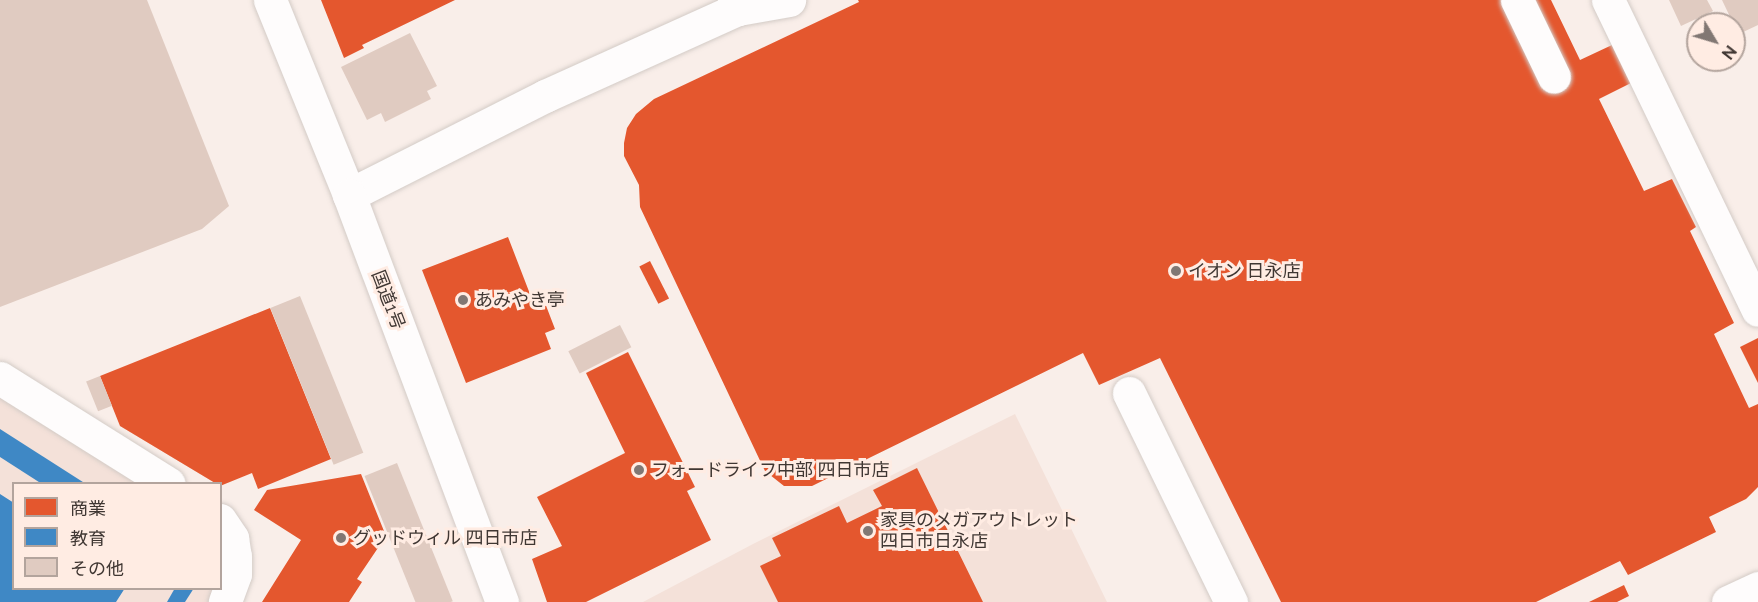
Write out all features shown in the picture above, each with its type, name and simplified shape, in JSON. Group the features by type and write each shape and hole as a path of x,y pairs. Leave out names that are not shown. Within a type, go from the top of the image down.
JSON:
{"main road":[{"name":"国道1号","path":"270,0 349,195 502,602"},
{"path":"349,195 545,96 740,3 789,0"},
{"path":"1517,0 1554,77"},
{"path":"1608,0 1758,310"},
{"path":"0,378 168,482"},
{"path":"1129,393 1232,602"},
{"path":"222,523 232,538 235,556 235,574 225,602"},
{"path":"1728,602 1758,588"}],"shaded area":[{"path":"0,394 144,482 12,482 12,590 220,590 214,602 0,602"},
{"path":"1015,414 1107,602 643,602 753,544"}],"building: 商業":[{"path":"321,0 455,0 362,45 364,48 344,58"},
{"name":"イオン 日永店","path":"858,0 1551,0 1580,60 1612,45 1631,83 1599,99 1644,191 1672,179 1696,227 1690,231 1734,323 1714,334 1749,408 1758,404 1758,487 1746,499 1709,517 1716,532 1628,575 1620,561 1536,602 1281,602 1160,358 1099,385 1083,353 812,486 784,486 765,471 640,207 639,185 624,156 624,143 627,128 636,114 654,99 859,2"},
{"path":"508,237 535,307 545,303 555,329 545,333 551,349 466,383 422,270"},
{"path":"650,261 669,298 658,304 639,266"},
{"path":"270,308 331,459 258,489 252,473 222,485 222,482 213,482 120,426 100,376"},
{"path":"1758,338 1758,383 1740,347"},
{"name":"フォードライフ中部 四日市店","path":"628,352 695,487 687,491 711,540 586,602 547,602 532,559 562,546 537,497 625,453 586,373"},
{"name":"家具のメガアウトレット 四日市日永店","path":"917,468 983,602 778,602 760,566 781,556 772,538 839,506 847,523 882,506 873,490"},
{"name":"グッドウィル 四日市店","path":"361,474 386,536 357,579 362,582 349,602 262,602 301,540 254,510 267,490"},
{"path":"1624,585 1629,596 1617,602 1589,602"}],"building: 教育":[{"path":"0,429 83,482 39,482 0,457"},
{"path":"0,494 12,502 12,590 124,590 116,602 0,602"},
{"path":"174,590 193,590 185,602 167,602"}],"building: その他":[{"path":"0,0 147,0 229,206 202,229 0,307"},
{"path":"1669,0 1707,0 1713,11 1686,12 1686,24 1681,26"},
{"path":"1722,0 1758,0 1758,25 1746,31 1746,12 1728,12"},
{"path":"410,33 437,86 427,91 431,99 385,122 381,113 367,120 341,67"},
{"path":"300,296 363,453 334,465 270,308"},
{"path":"620,325 631,347 580,374 568,351"},
{"path":"100,376 112,406 98,411 86,382"},
{"path":"397,463 453,601 415,602 365,476"}],"place":[{"name":"イオン 日永店","path":"1176,271"},
{"name":"あみやき亭","path":"463,300"},
{"name":"フォードライフ中部 四日市店","path":"639,470"},
{"name":"家具のメガアウトレット 四日市日永店","path":"868,531"},
{"name":"グッドウィル 四日市店","path":"341,538"}]}
